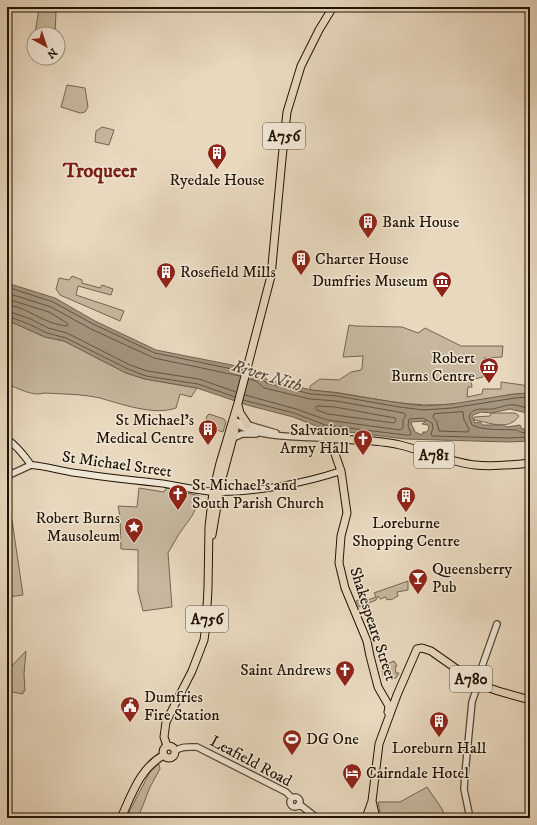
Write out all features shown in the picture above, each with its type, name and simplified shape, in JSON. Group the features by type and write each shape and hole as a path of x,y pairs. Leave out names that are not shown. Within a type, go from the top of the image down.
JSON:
{"main road":[{"name":"A756","path":"217,492 220,463 238,404 271,276 287,112 301,66 333,7"},
{"path":"238,404 240,413 248,425"},
{"name":"A756","path":"164,755 164,750 167,746 164,737 166,722 192,671 204,640 206,625 209,527 217,492 235,430 233,421"},
{"name":"A781","path":"326,438 400,445 431,455 475,465 510,465 530,463"},
{"name":"Shakespeare Street","path":"326,438 335,454 341,471 347,513 341,536 339,563 343,581 367,641 378,687 389,706 388,718"},
{"path":"7,439 14,444 31,465"},
{"path":"335,454 338,440"},
{"name":"St Michael Street","path":"31,465 116,479 157,483 217,492 244,491 264,488 316,479 341,471"},
{"name":"A780","path":"366,818 372,800 380,744 388,718 417,649 422,648 431,652 478,684 530,700"},
{"path":"386,701 391,701 397,695"},
{"path":"121,818 144,772 153,762 164,755 168,758 175,754 172,747 167,746"},
{"path":"372,800 376,818"}],"street":[{"path":"233,421 284,435"},
{"path":"233,421 240,427 267,435"},
{"path":"233,438 242,434 326,438"},
{"path":"7,476 31,465"},
{"path":"472,679 477,677 480,672 497,624"},
{"path":"470,818 464,789 472,702 478,684"},
{"name":"Leafield Road","path":"175,751 184,747 197,747 286,792 292,798 290,802 291,805 295,806 299,804 317,818"}],"shaded area":[{"path":"39,9 56,12 55,26 36,26"},
{"path":"67,85 85,88 88,107 85,112 80,113 61,107"},
{"path":"102,127 114,130 109,145 95,142 96,131"},
{"path":"72,276 82,280 82,283 100,288 102,285 113,289 111,295 78,286 76,295 124,311 120,321 60,295 56,289 59,278 69,280"},
{"path":"7,320 45,337 64,341 126,373 145,379 197,388 191,397 180,394 176,408 158,411 128,406 100,398 79,395 44,393 35,394 26,392 7,384"},
{"path":"349,325 402,327 418,333 425,328 461,346 503,346 502,357 484,358 483,377 471,380 472,387 468,387 467,397 482,394 483,389 501,389 501,382 530,386 530,393 462,403 424,405 336,392 310,390 310,386 320,379 339,380 351,372 361,370 363,356 343,357"},
{"path":"491,413 515,413 519,416 515,421 504,425 474,420 474,417 490,416"},
{"path":"209,414 224,419 226,422 223,432 205,426 205,424 208,425 209,420 206,419"},
{"path":"139,488 164,492 166,488 200,496 192,516 168,553 172,607 143,611 138,591 138,550 121,549 120,516 118,506 137,507"},
{"path":"12,520 23,595 7,597 7,521"},
{"path":"408,581 408,590 397,592 398,596 391,600 387,600 386,597 380,599 378,596 376,600 359,607 356,601 366,596 368,600 376,597 374,593"},
{"path":"26,651 24,674 25,691 23,691 23,694 7,691 7,671"},
{"path":"394,661 397,666 395,667 396,673 399,673 396,678 387,679 386,675 383,676 382,669 388,668 387,664"},
{"path":"159,764 160,769 150,787 138,818 126,818 150,772"},
{"path":"427,787 442,809 446,818 381,818 378,802 400,802"}],"water":[{"path":"7,283 55,298 95,321 156,350 242,367 262,373 267,380 312,390 424,406 452,404 514,394 530,393 530,415 510,409 491,413 481,412 473,415 472,417 475,423 480,422 483,425 503,425 507,427 520,425 522,429 530,429 530,441 509,442 405,439 324,429 293,417 247,405 197,388 145,379 126,373 64,341 45,337 7,320","holes":["426,421 422,424 428,425 429,428 427,432 423,432 422,435 415,432 411,422"]}],"place":[{"name":"Ryedale House","path":"217,170"},
{"name":"Bank House","path":"368,239"},
{"name":"Charter House","path":"301,276"},
{"name":"Rosefield Mills","path":"166,289"},
{"name":"Dumfries Museum","path":"442,298"},
{"name":"Robert Burns Centre","path":"489,384"},
{"name":"St Michael's Medical Centre","path":"208,446"},
{"name":"Salvation Army Hall","path":"363,456"},
{"name":"St Michael’s and South Parish Church","path":"178,511"},
{"name":"Loreburne Shopping Centre","path":"406,513"},
{"name":"Robert Burns Mausoleum","path":"134,544"},
{"name":"Queensberry Pub","path":"418,595"},
{"name":"Saint Andrews","path":"345,687"},
{"name":"Dumfries Fire Station","path":"130,723"},
{"name":"Loreburn Hall","path":"439,738"},
{"name":"DG One","path":"292,756"},
{"name":"Cairndale Hotel","path":"352,790"}],"district":[{"name":"Troqueer","path":"100,171"}],"water label":[{"name":"River Nith","path":"267,376"}]}
